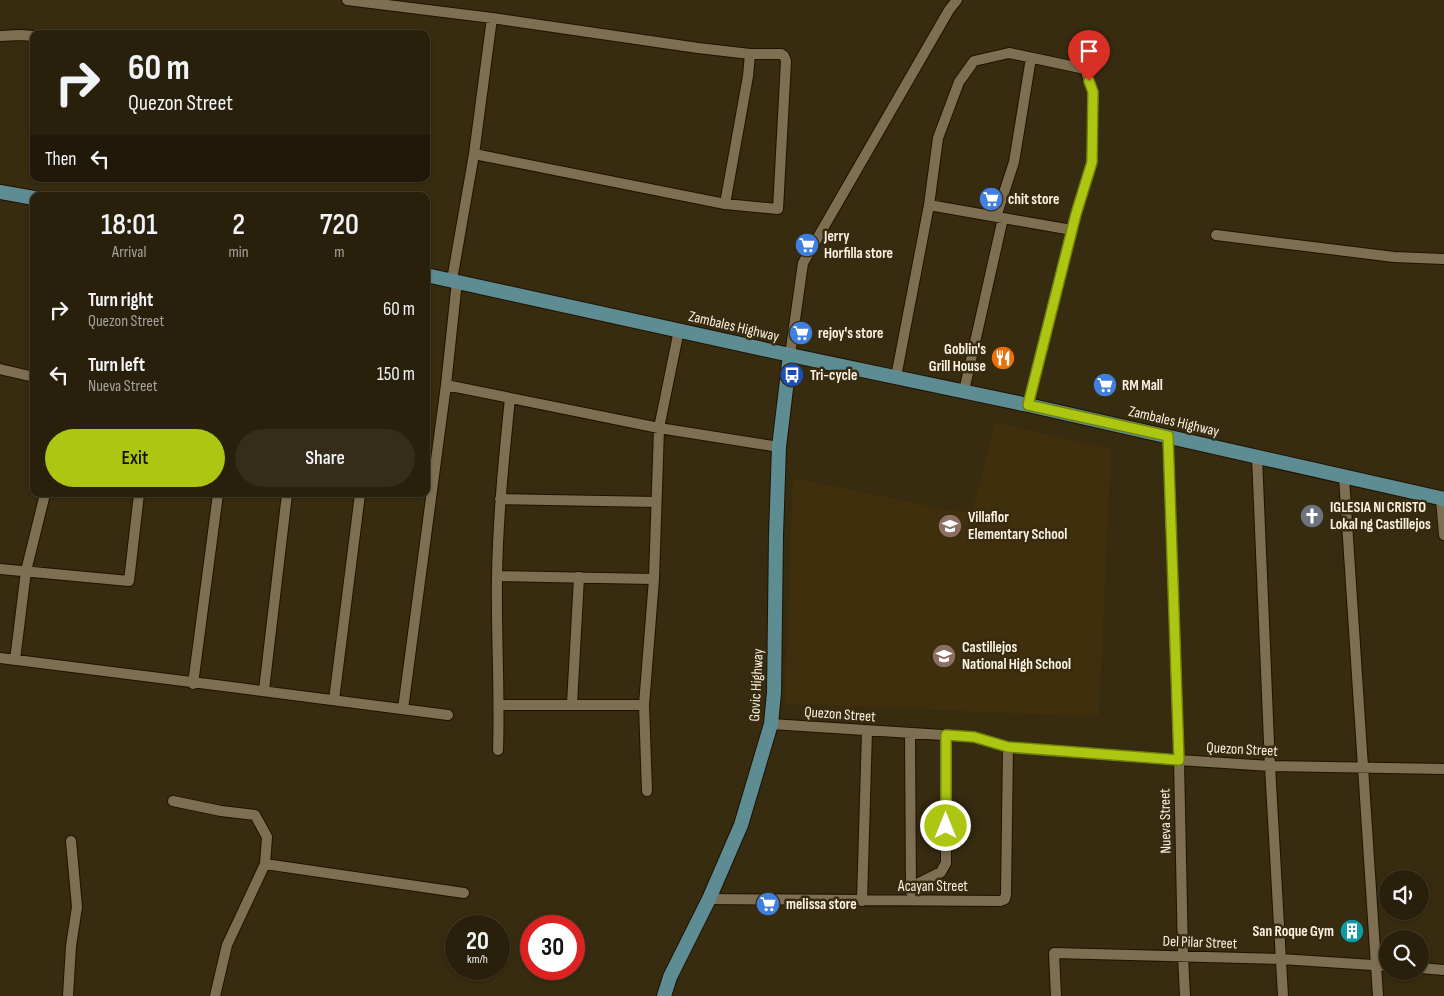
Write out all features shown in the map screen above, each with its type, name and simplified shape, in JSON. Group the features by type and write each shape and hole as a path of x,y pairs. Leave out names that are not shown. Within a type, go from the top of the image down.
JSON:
{"main road":[{"path":"0,192 30,197"},
{"name":"Zambales Highway","path":"430,275 790,355 1168,436 1442,499"},
{"name":"Govic Highway","path":"664,996 670,977 709,899 741,825 771,724 774,693 779,447 790,355"}],"street":[{"path":"347,0 492,18 688,47 750,54 781,54 786,61 778,209 725,204 474,154"},
{"path":"790,355 803,264 939,27 957,0"},
{"path":"402,709 446,385 454,280 474,154 492,18"},
{"path":"0,36 30,36"},
{"path":"725,204 748,76 750,54"},
{"path":"896,377 929,205 938,138 959,82 974,61 1009,54 1085,69 1093,92 1092,162 1072,230 1028,405"},
{"path":"964,392 999,217 1014,162 1031,58"},
{"path":"929,205 1072,230"},
{"path":"1216,235 1394,257 1444,259"},
{"path":"647,791 644,705 654,579 659,428 679,330"},
{"path":"0,369 30,375"},
{"path":"446,385 659,428 779,447"},
{"path":"498,750 500,705 497,576 500,499 510,398"},
{"name":"Nueva Street","path":"1168,436 1185,996"},
{"path":"1257,457 1282,996"},
{"path":"1344,476 1378,996"},
{"path":"15,660 26,571 44,497"},
{"path":"0,569 129,581 139,497"},
{"path":"193,684 218,497"},
{"path":"264,690 287,497"},
{"path":"334,700 360,497"},
{"path":"500,499 656,502"},
{"path":"1442,499 1444,534"},
{"path":"497,576 654,579"},
{"path":"572,704 579,577"},
{"path":"0,658 193,684 264,690 448,715"},
{"path":"500,705 644,705"},
{"name":"Quezon Street","path":"771,724 974,737 1008,747 1179,760 1270,766 1444,769"},
{"path":"862,901 867,731"},
{"path":"910,733 911,901"},
{"path":"911,887 941,872 946,863 946,735"},
{"name":"Acayan Street","path":"709,899 862,901 1000,901 1005,899 1008,747"},
{"path":"172,801 221,811 255,815 267,837 265,864 227,945 215,996"},
{"path":"68,996 71,946 77,907 71,841"},
{"path":"265,864 464,894"},
{"name":"Del Pilar Street","path":"1056,996 1054,953 1281,959 1379,965"},
{"path":"1429,969 1444,970"}],"shaded area":[{"path":"995,422 1111,449 1099,717 785,703 793,478 954,511 972,511"}],"place":[{"name":"chit store","path":"991,199"},
{"name":"Jerry Horfilla store","path":"807,245"},
{"name":"rejoy's store","path":"801,333"},
{"name":"Goblin's Grill House","path":"1003,358"},
{"name":"Tri-cycle","path":"792,375"},
{"name":"RM Mall","path":"1105,385"},
{"name":"IGLESIA NI CRISTO Lokal ng Castillejos","path":"1312,516"},
{"name":"Villaflor Elementary School","path":"950,526"},
{"name":"Castillejos National High School","path":"944,656"},
{"name":"melissa store","path":"768,904"},
{"name":"San Roque Gym","path":"1352,931"}],"route":[{"path":"946,826 946,735 974,737 1008,747 1179,760 1168,436 1028,405 1076,214 1092,162 1093,92 1089,81"}]}
